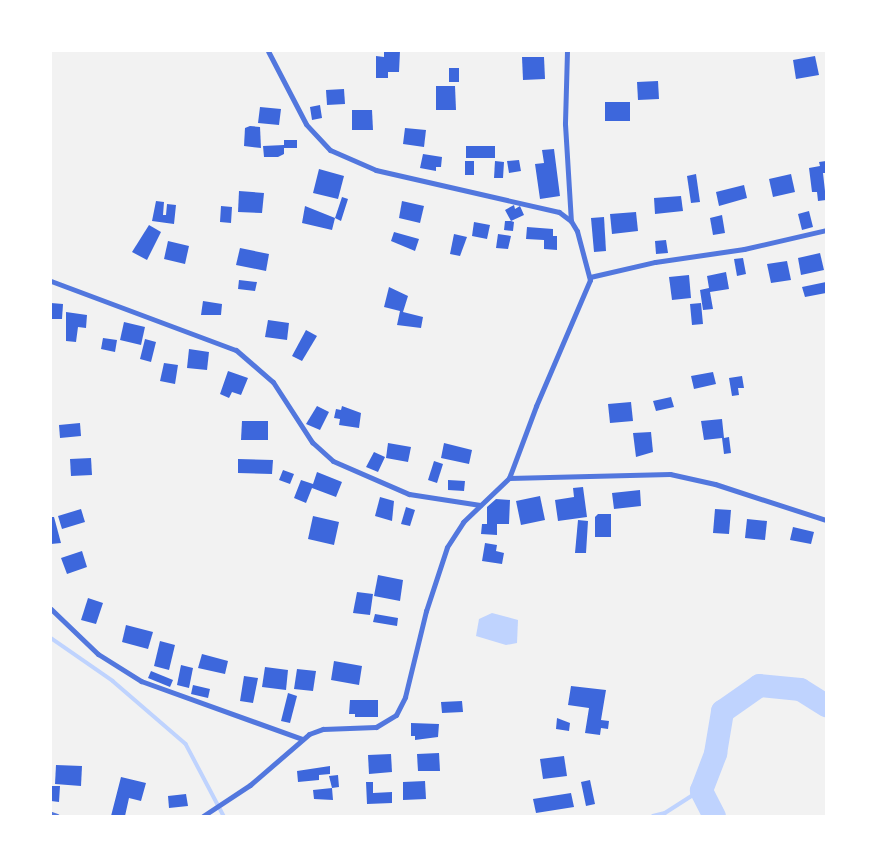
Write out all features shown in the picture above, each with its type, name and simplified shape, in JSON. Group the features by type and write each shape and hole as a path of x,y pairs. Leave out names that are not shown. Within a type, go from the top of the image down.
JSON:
{"street":[{"path":"268,51 312,134 343,158 376,170 553,211 573,224"},
{"path":"206,814 250,785 302,739 323,729 383,725 396,715 405,697 429,600 447,547 463,522 509,478 590,276 573,224 565,124 567,51"},
{"path":"590,276 826,230"},
{"path":"51,281 236,350 273,382 312,442 333,461 410,494 480,505"},
{"path":"509,478 670,474 715,484 826,520"},
{"path":"51,610 97,653 141,681 302,739"},
{"path":"51,814 57,816"}],"water":[{"path":"492,613 518,620 517,643 506,645 476,636 479,619"}],"building":[{"path":"384,51 400,51 399,72 388,72 388,78 376,78 376,56 384,57"},
{"path":"815,56 819,75 796,79 793,60"},
{"path":"522,57 544,57 545,79 523,80"},
{"path":"449,68 459,68 459,82 449,82"},
{"path":"658,81 659,99 638,100 637,82"},
{"path":"436,86 455,86 456,110 436,110"},
{"path":"344,89 345,104 327,105 326,90"},
{"path":"605,102 630,102 630,121 605,121"},
{"path":"320,105 322,118 312,120 310,107"},
{"path":"260,107 281,109 279,125 258,123"},
{"path":"352,110 372,110 373,130 352,130"},
{"path":"260,127 261,148 244,146 245,128"},
{"path":"405,128 426,130 424,147 403,144"},
{"path":"284,140 297,140 297,148 284,148 284,154 278,157 264,157 263,146 284,145"},
{"path":"466,146 495,146 495,158 466,158"},
{"path":"554,149 560,196 540,199 535,164 544,163 542,150"},
{"path":"423,154 442,157 441,167 436,167 436,171 420,168"},
{"path":"519,160 521,171 509,173 507,161"},
{"path":"465,161 474,161 474,175 465,175"},
{"path":"495,161 504,162 503,178 494,178"},
{"path":"826,161 826,173 823,173 826,200 818,201 817,192 812,192 809,168 820,166 819,162"},
{"path":"319,169 344,176 338,199 313,193"},
{"path":"696,174 700,202 691,203 687,176"},
{"path":"791,174 795,192 773,197 769,179"},
{"path":"744,185 747,198 719,206 716,192"},
{"path":"239,191 264,193 262,213 238,212"},
{"path":"681,196 683,211 655,214 654,198"},
{"path":"342,197 348,199 341,221 335,218"},
{"path":"156,201 164,202 163,215 166,215 167,204 176,205 174,224 152,221"},
{"path":"402,201 424,206 420,223 399,218"},
{"path":"514,205 515,209 520,206 524,215 511,221 505,210"},
{"path":"221,206 232,207 231,223 220,222"},
{"path":"305,206 335,218 332,230 302,223"},
{"path":"809,211 813,227 802,230 798,214"},
{"path":"636,212 638,231 612,234 610,214"},
{"path":"722,215 725,233 713,235 710,218"},
{"path":"604,217 606,251 594,252 591,218"},
{"path":"505,221 514,222 513,231 504,230"},
{"path":"474,222 490,225 487,239 472,236"},
{"path":"149,225 161,232 147,260 132,252"},
{"path":"527,227 553,229 553,236 557,236 557,250 544,249 544,240 526,239"},
{"path":"394,232 419,239 415,251 391,241"},
{"path":"454,234 467,237 460,256 450,254"},
{"path":"498,234 511,236 508,249 496,248"},
{"path":"666,240 668,253 656,254 655,241"},
{"path":"168,241 189,246 185,264 164,259"},
{"path":"240,248 269,254 266,271 236,265"},
{"path":"820,253 824,270 801,275 798,258"},
{"path":"743,258 746,274 737,276 734,259"},
{"path":"787,261 791,280 771,283 767,264"},
{"path":"726,272 729,289 710,292 713,309 703,310 700,290 709,288 707,276"},
{"path":"689,275 691,298 672,300 669,277"},
{"path":"239,280 257,282 255,291 238,289"},
{"path":"826,282 826,293 805,297 802,287"},
{"path":"389,287 408,296 403,312 423,317 421,328 397,325 400,311 384,307"},
{"path":"203,301 222,304 221,315 201,315"},
{"path":"51,303 63,304 62,319 51,319"},
{"path":"701,303 703,324 692,325 690,304"},
{"path":"66,312 87,315 86,328 78,327 76,342 66,341"},
{"path":"268,320 289,323 287,340 265,337"},
{"path":"124,322 145,327 141,345 120,340"},
{"path":"306,330 317,336 302,361 292,356"},
{"path":"103,338 117,340 115,352 101,349"},
{"path":"145,339 156,342 151,362 140,359"},
{"path":"189,349 209,352 207,370 187,368"},
{"path":"164,363 178,365 175,384 160,381"},
{"path":"228,371 248,378 241,395 232,392 229,398 220,394"},
{"path":"713,372 716,384 694,389 691,376"},
{"path":"742,376 744,388 738,388 739,395 732,396 729,378"},
{"path":"671,397 674,407 656,411 653,401"},
{"path":"631,402 633,421 610,423 608,404"},
{"path":"317,406 329,412 320,430 306,424"},
{"path":"342,406 361,413 359,428 339,425 340,419 334,418 336,409 341,410"},
{"path":"722,419 724,438 729,437 731,453 724,454 722,438 704,440 701,421"},
{"path":"242,421 268,421 268,440 241,440"},
{"path":"80,423 81,436 60,438 59,425"},
{"path":"651,432 653,452 636,457 633,433"},
{"path":"388,443 411,447 408,462 386,458"},
{"path":"444,443 472,450 469,464 441,458"},
{"path":"374,452 385,457 378,472 366,467"},
{"path":"91,458 92,475 71,476 70,459"},
{"path":"238,459 273,460 272,474 238,473"},
{"path":"434,461 443,464 437,483 428,480"},
{"path":"283,470 294,474 290,484 279,480"},
{"path":"317,472 342,482 336,497 312,488 306,503 294,498 301,480 313,484"},
{"path":"448,480 465,481 464,491 448,490"},
{"path":"583,487 587,517 558,521 555,500 574,497 573,488"},
{"path":"640,490 641,506 614,509 612,493"},
{"path":"540,496 545,520 521,525 516,501"},
{"path":"380,497 394,501 392,521 375,516"},
{"path":"496,499 510,500 509,524 497,524 497,535 481,534 482,524 487,524 487,507"},
{"path":"406,507 415,510 410,526 401,524"},
{"path":"81,509 85,522 62,529 58,516"},
{"path":"715,509 731,510 729,534 713,533"},
{"path":"598,514 611,514 611,537 595,537 595,517"},
{"path":"313,516 339,522 334,545 308,539"},
{"path":"51,517 54,517 61,543 51,544"},
{"path":"747,519 767,521 765,540 745,538"},
{"path":"578,520 588,521 586,553 575,553"},
{"path":"793,527 814,532 811,544 790,540"},
{"path":"485,543 497,545 496,551 504,553 502,564 482,561"},
{"path":"82,551 87,567 67,574 61,558"},
{"path":"378,575 403,580 400,601 374,596"},
{"path":"357,592 373,594 370,615 353,613"},
{"path":"88,598 103,603 96,624 81,620"},
{"path":"375,614 398,618 397,626 373,622"},
{"path":"126,625 153,632 148,649 122,642"},
{"path":"160,641 175,645 169,670 154,666"},
{"path":"202,654 228,661 225,674 198,668"},
{"path":"334,661 362,666 359,685 331,680"},
{"path":"181,665 193,668 189,688 177,685"},
{"path":"265,667 288,670 286,690 262,687"},
{"path":"297,669 316,671 313,691 294,689"},
{"path":"151,671 173,680 170,687 148,678"},
{"path":"244,676 258,678 253,703 240,701"},
{"path":"193,685 210,689 208,698 191,694"},
{"path":"571,686 606,690 601,720 609,721 608,729 601,728 600,735 585,733 589,708 568,705"},
{"path":"288,693 297,696 290,723 281,721"},
{"path":"350,700 378,700 378,717 355,717 355,714 349,714"},
{"path":"462,701 463,712 442,713 441,702"},
{"path":"557,718 570,723 569,731 556,729"},
{"path":"411,723 439,724 438,737 415,740 415,736 411,736"},
{"path":"439,753 440,771 418,771 417,754"},
{"path":"391,754 392,772 369,774 368,755"},
{"path":"564,756 567,776 543,779 540,759"},
{"path":"56,765 82,766 81,786 55,784"},
{"path":"330,766 330,774 319,775 319,780 298,782 297,771"},
{"path":"338,775 339,787 332,788 329,776"},
{"path":"121,777 146,783 141,801 129,798 125,816 111,816"},
{"path":"590,780 595,804 586,806 581,782"},
{"path":"425,781 426,799 403,800 403,782"},
{"path":"366,782 373,782 373,793 392,792 392,803 367,804"},
{"path":"51,786 60,786 59,802 51,801"},
{"path":"332,788 333,800 314,799 313,790"},
{"path":"571,793 574,807 536,813 533,799"},
{"path":"186,794 188,806 169,808 168,796"}],"waterway":[{"path":"51,638 113,681 186,744 224,816"},
{"path":"714,816 701,790 715,753 722,711 759,685 800,689 826,705"},
{"path":"653,816 665,813 701,790"}]}
